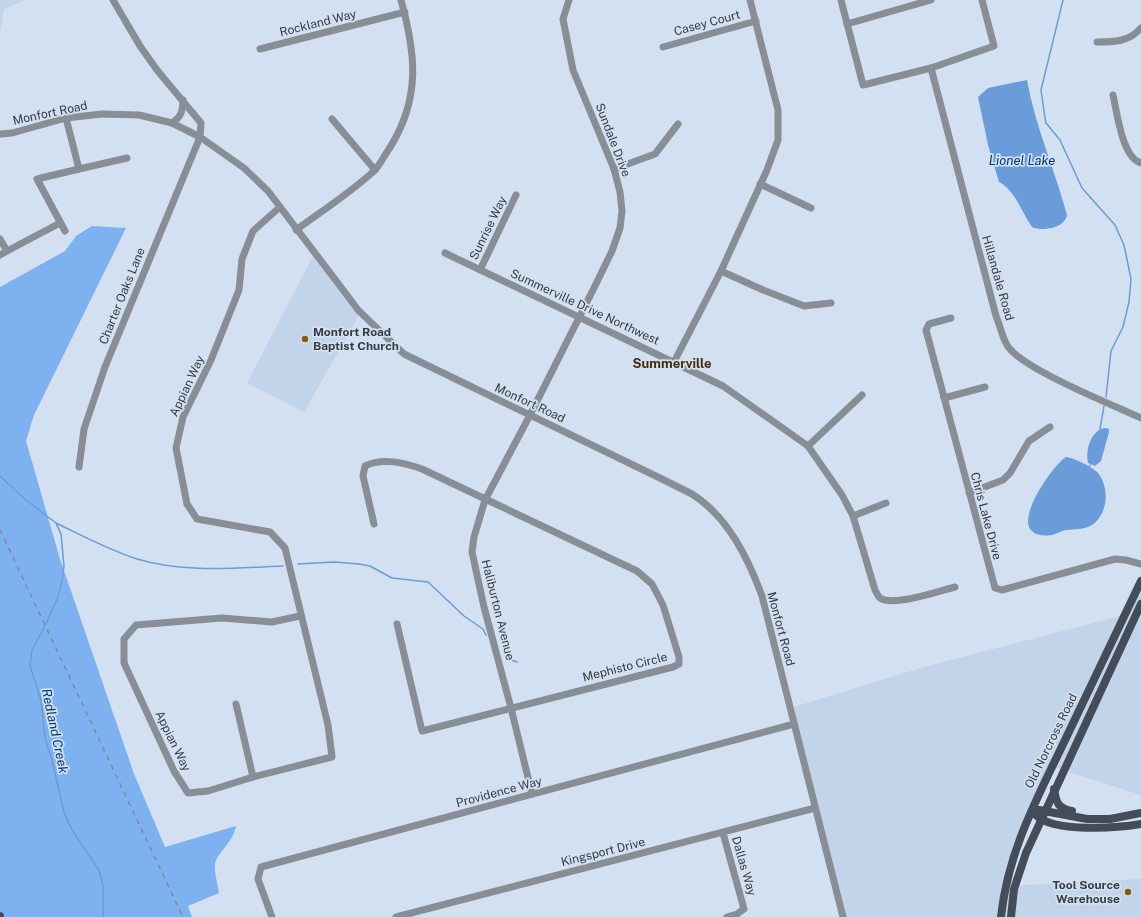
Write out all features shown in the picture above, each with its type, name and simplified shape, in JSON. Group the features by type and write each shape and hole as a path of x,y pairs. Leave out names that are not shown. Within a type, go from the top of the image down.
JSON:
{"main road":[{"name":"Old Norcross Road","path":"1001,917 1004,889 1014,853 1032,810 1141,581"},
{"name":"Old Norcross Road","path":"1011,917 1014,889 1026,853 1040,819 1141,604"},
{"path":"1054,788 1057,804 1064,810 1110,819"},
{"path":"1032,810 1044,810 1087,819 1110,819 1141,813"},
{"path":"1032,810 1040,819 1094,829 1116,828 1141,824"}],"street":[{"path":"112,0 148,58 201,123 200,137"},
{"path":"296,230 375,170 397,137 410,101 414,75 412,39 402,0"},
{"name":"Sundale Drive","path":"530,416 612,251 620,228 622,211 620,192 614,169 573,70 563,19 569,0"},
{"path":"674,362 721,271 760,184 774,152 780,124 778,110 750,0"},
{"path":"841,0 863,85 931,68 994,46 982,0"},
{"path":"847,24 931,0"},
{"name":"Rockland Way","path":"260,49 404,12"},
{"name":"Casey Court","path":"663,46 756,21"},
{"path":"1097,42 1120,41 1129,38 1141,28"},
{"name":"Hillandale Road","path":"931,68 996,316 1007,345 1014,354 1047,374 1141,418"},
{"path":"1113,95 1125,146 1132,157 1141,163"},
{"path":"172,123 179,118 183,110 183,100"},
{"name":"Monfort Road","path":"0,134 12,133 66,118 85,115 118,114 139,115 172,123 200,137 244,168 268,191 296,230 359,311 404,354 692,495 716,514 744,552 762,596 843,917"},
{"path":"66,118 79,169"},
{"path":"332,119 375,170"},
{"path":"614,169 655,154 678,124"},
{"name":"Charter Oaks Lane","path":"79,467 84,429 105,367 200,137"},
{"path":"64,231 37,180 127,158"},
{"path":"760,184 811,208"},
{"name":"Sunrise Way","path":"480,270 516,195"},
{"name":"Appian Way","path":"280,207 253,231 242,259 239,290 211,360 183,417 176,448 187,504 197,519 270,532 285,548 300,616 328,724 332,757 253,777 208,791 188,792 174,771 124,664 124,639 136,625 222,618 272,622 300,616"},
{"path":"0,239 3,253 60,223"},
{"name":"Summerville Drive Northwest","path":"445,253 723,386 808,446 829,474 853,516 875,590 880,597 886,600 900,600 955,587"},
{"path":"721,271 804,306 832,303"},
{"name":"Chris Lake Drive","path":"951,318 929,324 926,330 995,588 1002,590 1115,559 1141,564"},
{"path":"944,398 985,387"},
{"path":"808,446 862,395"},
{"name":"Haliburton Avenue","path":"530,416 485,500 474,537 472,552 484,607 512,708 532,794"},
{"path":"969,493 1003,480 1010,473 1029,440 1050,427"},
{"name":"Mephisto Circle","path":"374,524 363,476 365,466 385,462 409,464 637,571 652,584 663,605 679,656 679,664 673,667 422,731 397,624"},
{"path":"853,516 886,503"},
{"path":"236,704 253,777"},
{"name":"Providence Way","path":"272,917 258,879 261,867 794,724"},
{"name":"Kingsport Drive","path":"396,917 815,808"},
{"name":"Dallas Way","path":"723,833 744,909 737,914 727,917"}],"shaded area":[{"path":"0,0 25,0 4,9 0,33"},
{"path":"92,226 126,228 34,415 26,441 60,559 134,774 165,847 236,826 232,837 219,855 215,864 219,893 188,906 192,917 0,917 0,287 65,251 76,236"},
{"path":"313,256 336,287 360,314 304,412 247,383"},
{"path":"1141,581 1141,795 1053,767 1039,797 1007,886 1141,879 1141,917 843,917 787,709 924,667 1124,615"}],"water":[{"name":"Lionel Lake","path":"1027,80 1040,131 1067,215 1058,226 1047,229 1032,227 1014,196 999,182 988,145 978,97 988,88"},
{"path":"1105,428 1109,429 1109,432 1101,461 1095,466 1088,463 1088,447 1096,432"},
{"path":"1066,457 1083,463 1098,473 1102,479 1106,493 1104,508 1097,520 1089,527 1066,530 1052,535 1038,535 1032,531 1028,524 1032,504 1045,481 1060,462"}],"waterway":[{"path":"1063,0 1041,90 1046,123 1060,140 1082,188 1115,225 1124,245 1131,279 1129,302 1123,327 1111,351 1106,397"},
{"path":"1100,429 1104,406"},
{"name":"Redland Creek","path":"0,476 26,500 56,523 61,534 64,566 62,581 58,597 32,650 30,666 41,700 45,738 52,760 64,812 72,830 99,870 103,885 103,917"},
{"path":"56,523 116,551 137,559 155,563 191,568 283,566"},
{"path":"298,564 334,562 359,564 370,566 392,578 428,582 464,616 483,629 486,635"},
{"path":"506,655 511,660 517,662"}],"railway":[{"path":"0,530 183,917"}],"place":[{"name":"Monfort Road Baptist Church","path":"305,339"},
{"name":"Tool Source Warehouse","path":"1128,892"}],"district":[{"name":"Summerville","path":"672,363"}]}
